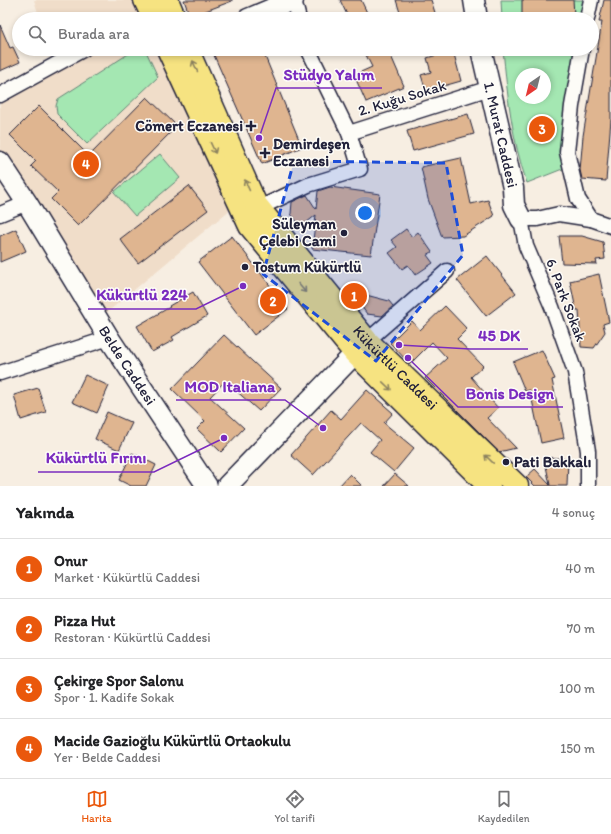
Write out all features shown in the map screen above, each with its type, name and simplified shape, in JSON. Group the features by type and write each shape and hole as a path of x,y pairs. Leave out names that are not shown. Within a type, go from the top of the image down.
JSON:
{"main road":[{"name":"Kükürtlü Caddesi","path":"171,56 250,226 489,486"},
{"name":"Kükürtlü Caddesi","path":"190,56 259,208 361,347 517,486"}],"street":[{"path":"265,12 293,0 297,12"},
{"path":"474,0 476,12"},
{"path":"588,12 591,0"},
{"path":"0,95 71,56"},
{"path":"311,56 349,133"},
{"name":"1. Murat Caddesi","path":"483,56 513,188 514,205 520,219"},
{"path":"581,56 572,106 567,152 578,199 591,219"},
{"name":"2. Kuğu Sokak","path":"259,208 308,185 360,169 349,133 490,88"},
{"name":"Belde Caddesi","path":"0,162 27,202 109,338 207,486"},
{"path":"0,214 27,202"},
{"path":"520,219 537,219 559,214 591,219 611,226"},
{"name":"6. Park Sokak","path":"520,219 526,246 552,307 575,372 588,451 588,486"},
{"path":"227,486 361,347 447,271"},
{"path":"0,373 109,338"}],"highlighted area":[{"path":"294,161 446,163 463,255 376,361 263,274"}],"shaded area":[{"path":"34,0 145,0 151,12 38,12"},
{"path":"57,56 171,56 238,203 98,320 0,164 0,95 60,62"}],"green space":[{"path":"501,0 591,0 588,12 502,12"},
{"path":"125,56 148,56 158,77 87,144 57,114 56,106 58,99"},
{"path":"504,56 581,56 570,166 527,183 517,151 508,100"},
{"path":"160,154 180,178 135,216 114,192"}],"building":[{"path":"184,0 232,0 203,12 188,12"},
{"path":"340,0 361,0 367,12 346,12"},
{"path":"396,0 431,0 435,12 400,12"},
{"path":"522,0 573,0 574,12 522,12"},
{"path":"604,0 611,0 611,119 606,181 582,179 580,170 583,136 596,56 599,56 599,40 602,22 599,22"},
{"path":"0,25 10,48 12,47 12,56 17,56 20,62 0,71"},
{"path":"214,56 265,56 302,147 262,164"},
{"path":"366,56 391,56 404,86 366,102 354,75 372,67"},
{"path":"434,56 455,56 461,81 426,91 421,75 431,72 427,58"},
{"path":"147,97 177,126 78,226 51,199 58,192 31,166 36,161 10,135 39,106 89,156"},
{"path":"468,114 474,134 413,151 407,131"},
{"path":"461,158 471,204 488,200 494,216 463,236 442,237 428,199 421,167"},
{"path":"189,186 208,210 138,263 120,239"},
{"name":"Süleyman Çelebi Cami","path":"330,187 380,194 371,255 312,249 316,215 301,227 291,214 292,202 307,195 316,209 318,191"},
{"path":"16,229 26,251 0,262 0,236"},
{"path":"406,229 412,237 418,232 432,252 427,255 433,263 415,275 408,265 402,269 389,253 397,247 391,240"},
{"path":"232,236 288,309 254,335 198,262"},
{"path":"559,236 582,236 603,242 605,259 596,260 597,264 562,263"},
{"path":"487,256 516,293 486,316 457,280"},
{"path":"599,274 609,322 603,324 605,332 594,348 581,347 579,310 576,310 570,281"},
{"path":"193,292 207,316 172,337 174,340 152,352 137,326"},
{"path":"366,295 389,301 393,306 382,316 367,314 358,302"},
{"path":"445,306 467,329 457,339 483,366 471,377 498,408 487,418 516,448 499,452 425,378 447,358 432,342 410,364 390,343 412,321 420,330"},
{"path":"224,335 281,388 259,411 225,381 210,397 244,428 221,452 197,429 205,421 172,389"},
{"path":"542,350 555,379 552,380 564,438 541,443 530,390 525,391 513,362"},
{"path":"85,375 109,386 97,413 72,402"},
{"path":"38,388 46,412 21,420 14,395"},
{"path":"367,390 393,413 384,423 414,448 394,472 370,452 380,440 361,423 313,475 291,455 331,410 341,419"},
{"path":"107,412 132,423 119,450 95,439"},
{"path":"132,453 156,465 146,486 131,486 119,480"},
{"path":"544,457 568,459 567,486 535,486 526,477 535,469 550,485"},
{"path":"350,474 362,486 339,486"},
{"path":"395,474 409,486 384,486"}],"place":[{"name":"Cömert Eczanesi","path":"251,126"},
{"name":"Çekirge Spor Salonu","path":"542,129"},
{"name":"Stüdyo Yalım","path":"259,138"},
{"name":"Demirdeşen Eczanesi","path":"265,153"},
{"name":"Macide Gazioğlu Kükürtlü Ortaokulu","path":"86,164"},
{"name":"Süleyman Çelebi Cami","path":"344,233"},
{"name":"Tostum Kükürtlü","path":"245,267"},
{"name":"Kükürtlü 224","path":"243,286"},
{"name":"Onur","path":"354,296"},
{"name":"Pizza Hut","path":"273,301"},
{"name":"45 DK","path":"399,345"},
{"name":"Bonis Design","path":"408,358"},
{"name":"MOD Italiana","path":"323,428"},
{"name":"Kükürtlü Fırını","path":"224,438"},
{"name":"Pati Bakkalı","path":"506,462"}]}
